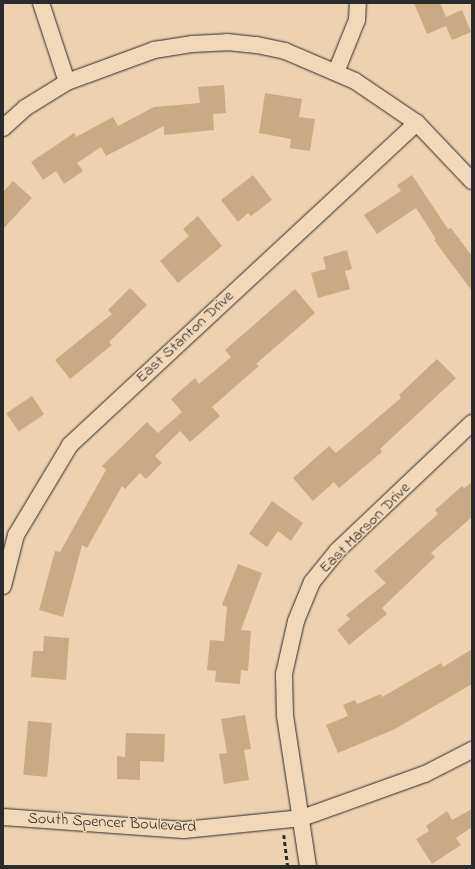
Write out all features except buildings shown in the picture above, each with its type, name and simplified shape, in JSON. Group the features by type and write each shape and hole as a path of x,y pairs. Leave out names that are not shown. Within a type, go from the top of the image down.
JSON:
{"street":[{"path":"41,3 67,82"},
{"path":"336,72 357,20 358,3"},
{"path":"3,128 25,108 67,82 154,50 192,44 227,42 285,51 355,81 417,123 472,181"},
{"name":"East Stanton Drive","path":"3,586 16,535 70,445 417,123"},
{"name":"East Marson Drive","path":"308,866 302,818 285,716 284,674 296,621 312,582 337,551 472,424"},
{"name":"South Spencer Boulevard","path":"3,817 184,830 302,818 425,774 472,750"}]}
